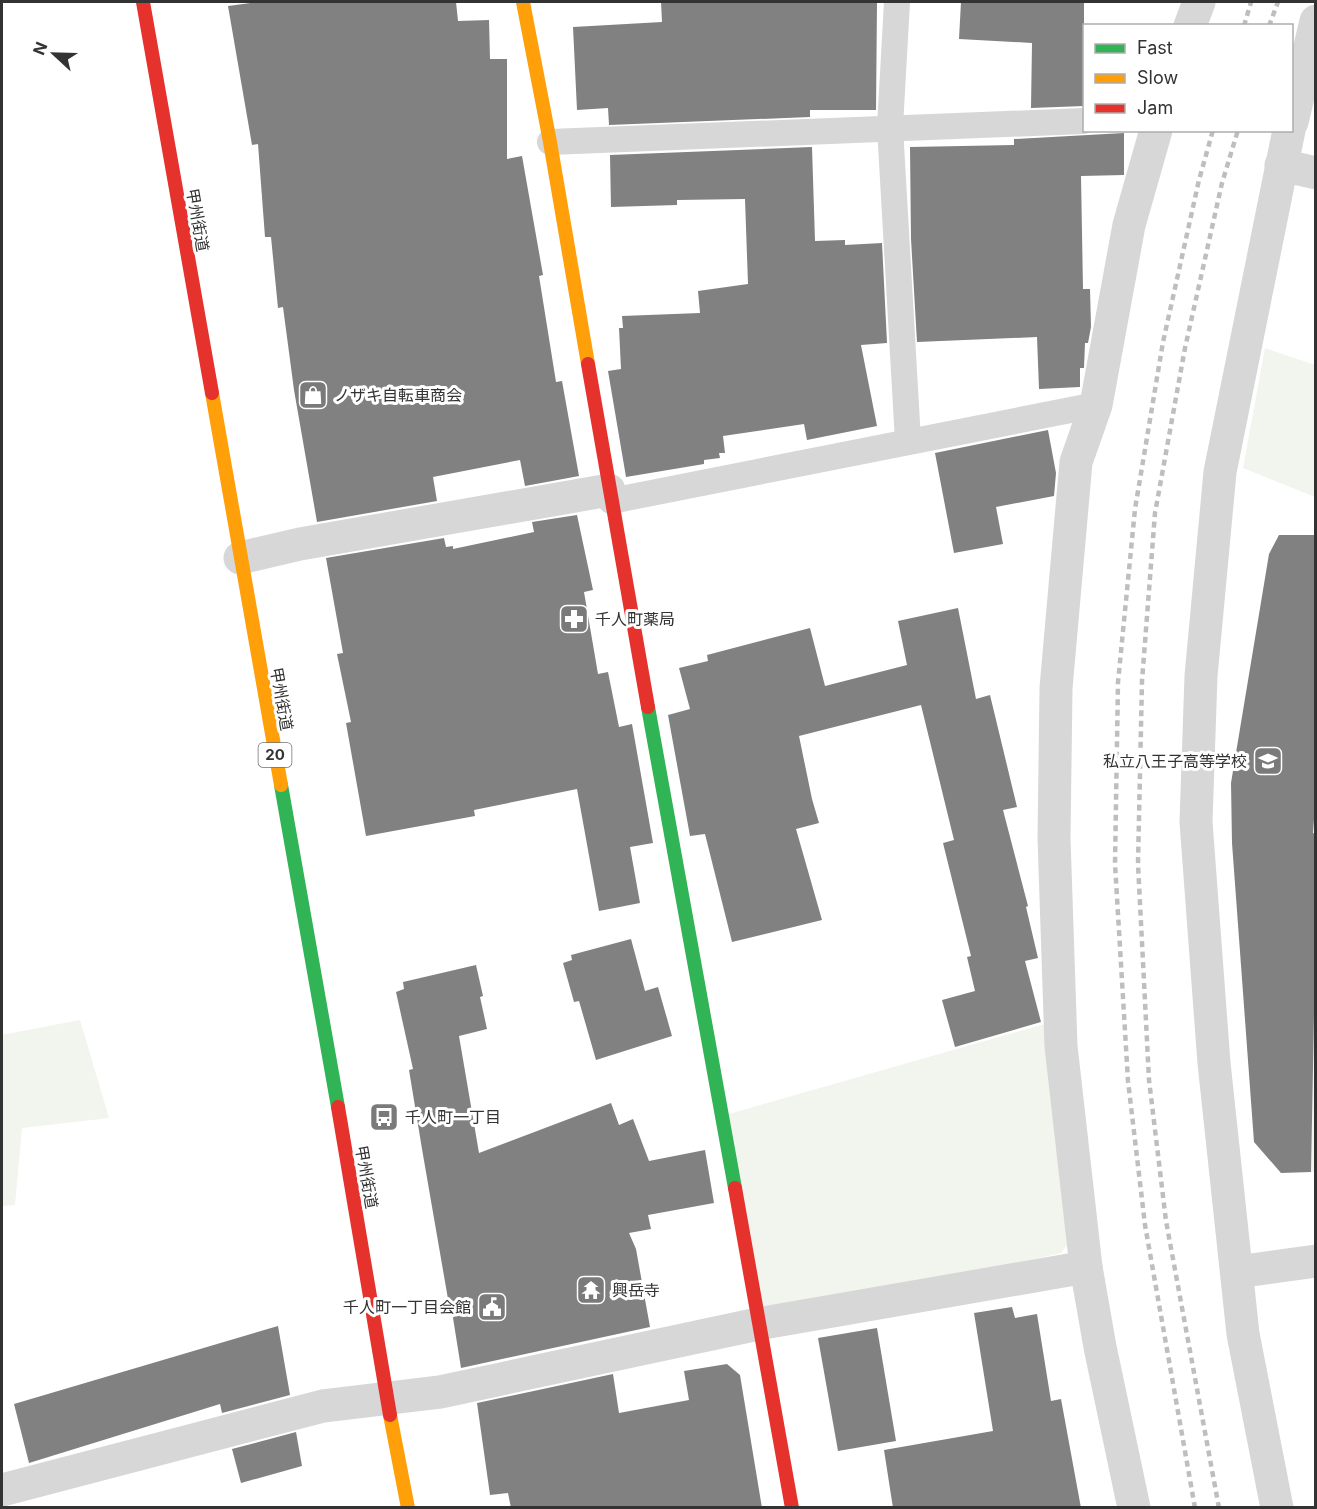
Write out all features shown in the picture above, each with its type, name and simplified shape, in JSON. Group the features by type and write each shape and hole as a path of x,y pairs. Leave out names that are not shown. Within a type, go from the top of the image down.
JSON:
{"main road":[{"name":"甲州街道","path":"143,2 408,1508"},
{"path":"523,2 550,141 610,495 792,1508"}],"street":[{"path":"1191,24 1199,2"},
{"path":"1293,118 1316,21"},
{"path":"1134,1508 1100,1347 1086,1267 1061,1046 1054,838 1056,700 1076,462 1095,405 1129,225 1155,132"},
{"path":"1277,1508 1243,1334 1214,1063 1196,822 1201,676 1220,472 1289,132"},
{"path":"1281,165 1316,173"},
{"path":"240,558 300,544 610,495"},
{"path":"1237,1272 1316,1261"},
{"path":"2,1490 323,1406 440,1392 758,1324 1086,1267"}],"lane":[{"path":"897,2 890,127 908,441"},
{"path":"550,141 1083,121"},
{"path":"610,495 1095,405"}],"shaded area":[{"path":"1265,348 1315,365 1315,497 1243,468"},
{"path":"1314,911 1316,1171 1311,1172"},
{"path":"80,1020 109,1118 22,1128 15,1205 2,1206 2,1035"},
{"path":"1048,1023 1070,1242 1061,1253 758,1324 722,1116"}],"building":[{"path":"258,2 456,2 458,21 489,20 490,59 507,59 507,159 522,156 543,275 539,276 556,382 562,381 579,476 525,486 520,460 433,477 437,501 317,522 294,390 283,307 278,308 271,237 265,237 258,144 252,145 228,6"},
{"path":"661,2 877,2 876,110 810,110 810,117 609,125 608,108 577,110 573,27 662,22"},
{"path":"961,2 1084,2 1083,106 1031,108 1032,43 959,39"},
{"path":"1124,133 1124,175 1081,176 1083,289 1090,289 1091,327 1088,343 1085,343 1084,368 1080,368 1080,387 1039,389 1037,337 917,342 911,239 910,147 1014,145 1014,139"},
{"path":"812,147 815,241 845,240 845,245 882,243 887,343 861,345 877,426 807,440 804,424 723,436 725,453 719,453 720,458 704,460 704,464 626,477 608,371 621,369 619,328 623,328 622,316 700,313 698,291 748,284 745,199 677,200 677,205 611,207 610,155"},
{"path":"1048,430 1056,473 1054,496 996,507 1003,544 954,553 935,453"},
{"path":"577,515 593,590 584,592 598,674 608,672 619,727 632,724 653,843 630,847 640,903 599,911 577,789 474,810 475,816 366,836 346,723 351,722 337,654 343,653 326,558 444,538 446,547 453,546 453,549 534,532 532,522"},
{"path":"1279,535 1316,535 1316,794 1313,833 1316,834 1316,911 1311,1172 1281,1173 1254,1142 1232,843 1231,783 1269,554"},
{"path":"958,608 976,699 990,695 1017,807 1003,810 1028,906 1026,907 1038,958 1025,961 1041,1022 955,1047 942,1000 975,991 967,957 971,956 943,843 954,840 921,705 799,736 819,823 796,829 822,920 732,942 705,834 690,836 668,715 690,709 679,668 708,661 707,655 810,628 825,686 907,665 898,621"},
{"path":"631,939 645,991 658,987 672,1036 596,1060 579,1001 574,1002 563,963 572,960 571,955"},
{"path":"476,965 487,1029 459,1036 479,1153 611,1103 619,1125 633,1119 649,1161 705,1150 714,1203 648,1215 651,1229 629,1233 636,1249 650,1327 461,1368 409,1070 413,1069 396,992 404,989 403,982"},
{"path":"1012,1307 1015,1318 1037,1314 1051,1401 1061,1399 1081,1508 893,1508 884,1450 993,1431 974,1313"},
{"path":"278,1326 290,1395 222,1413 220,1404 29,1463 14,1404"},
{"path":"877,1328 896,1441 838,1451 818,1338"},
{"path":"727,1364 740,1375 762,1508 511,1508 508,1493 490,1495 477,1403 613,1374 619,1413 689,1400 684,1371"},
{"path":"296,1432 302,1466 241,1483 232,1449"}],"railway":[{"path":"1245,24 1251,2"},
{"path":"1270,24 1278,2"},
{"path":"1195,1508 1145,1225 1128,1081 1115,864 1118,682 1135,509 1163,342 1199,180 1212,132"},
{"path":"1219,1508 1166,1221 1149,1080 1138,864 1142,681 1155,513 1185,348 1222,183 1237,132"}],"traffic: fast":[{"path":"648,707 735,1188"},
{"path":"281,785 338,1107"}],"traffic: slow":[{"path":"523,2 550,142 588,364"},
{"path":"212,393 281,785"},
{"path":"390,1415 408,1508"}],"traffic: jam":[{"path":"143,2 212,393"},
{"path":"588,364 648,707"},
{"path":"338,1107 390,1415"},
{"path":"735,1188 792,1508"}],"place":[{"name":"ノザキ自転車商会","path":"313,395"},
{"name":"千人町薬局","path":"574,619"},
{"name":"私立八王子高等学校","path":"1268,761"},
{"name":"千人町一丁目","path":"384,1117"},
{"name":"興岳寺","path":"591,1290"},
{"name":"千人町一丁目会館","path":"492,1307"}]}
